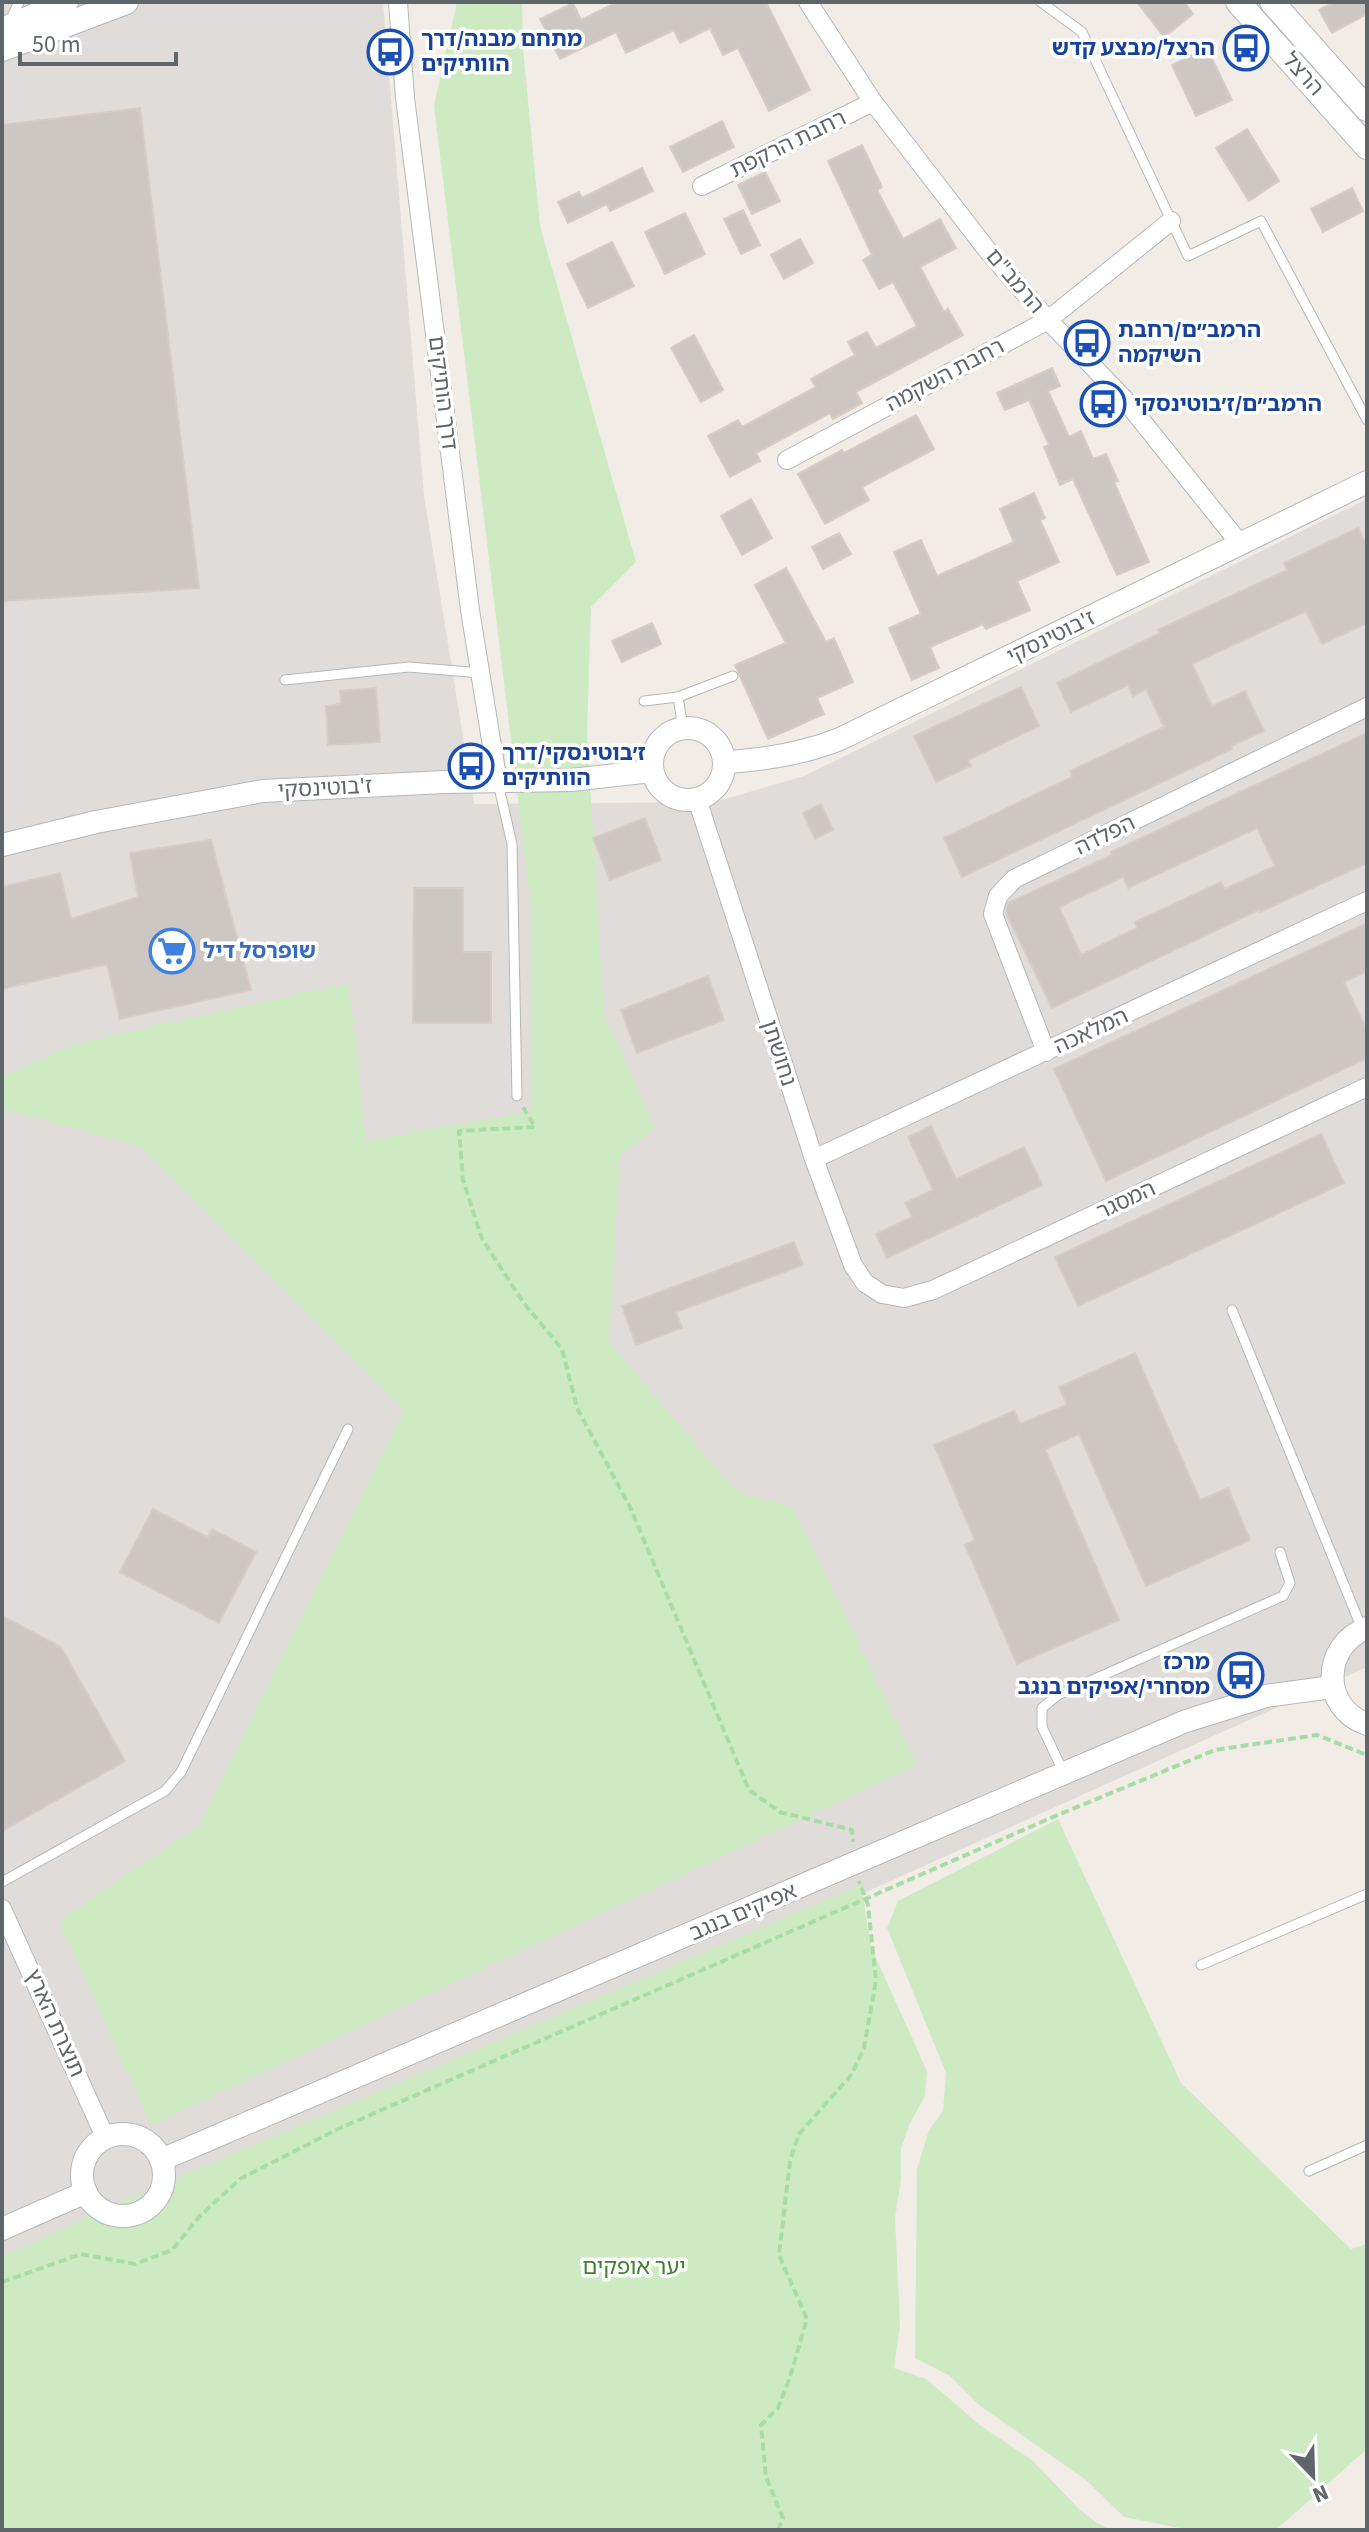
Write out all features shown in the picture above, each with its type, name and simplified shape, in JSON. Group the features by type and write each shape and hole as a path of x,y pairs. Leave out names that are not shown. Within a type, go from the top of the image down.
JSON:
{"main road":[{"path":"3,36 66,2"},
{"path":"3,36 126,2"},
{"name":"הרצל","path":"1238,2 1367,147"},
{"name":"הרצל","path":"1272,2 1367,109"}],"street":[{"name":"דרך הותיקים","path":"398,2 405,98 470,610 498,783"},
{"name":"הרמב\"ם","path":"808,2 873,102 988,251 1048,320 1125,400 1241,545"},
{"name":"רחבת הרקפת","path":"702,186 873,102"},
{"name":"רחבת השקמה","path":"787,460 1048,320 1171,221"},
{"name":"ז'בוטינסקי","path":"725,762 767,760 808,752 840,739 1367,482"},
{"name":"הפלדה","path":"1046,1052 993,914 998,896 1014,879 1367,707"},
{"path":"683,728 706,732 722,751 725,762 720,782 714,790 697,799 677,798 668,794 652,771 655,748 672,732 683,728"},
{"name":"ז'בוטינסקי","path":"2,845 96,822 263,791 444,782 571,780 652,771"},
{"name":"נחושתן","path":"697,799 814,1159 853,1265 865,1283 882,1294"},
{"name":"המלאכה","path":"814,1159 1367,901"},
{"name":"המסגר","path":"882,1294 904,1298 933,1290 1367,1087"},
{"path":"1365,1628 1346,1640 1335,1657 1332,1687 1346,1712 1367,1724"},
{"name":"אפיקים בנגב","path":"161,2160 1186,1721 1266,1696 1332,1687"},
{"name":"תוצרת הארץ","path":"2,1909 106,2139"},
{"path":"116,2135 138,2137 156,2150 161,2160 163,2187 146,2210 118,2216 105,2212 93,2203 86,2192 83,2167 88,2155 106,2139 116,2135"},
{"path":"2,2229 86,2192"}],"lane":[{"path":"3,36 19,2"},
{"path":"1041,2 1082,32 1188,256 1261,221 1367,420"},
{"path":"1053,8 1065,2"},
{"path":"285,680 409,667 481,673"},
{"path":"644,701 678,697 733,676"},
{"path":"678,697 683,728"},
{"path":"498,783 512,844 517,1096"},
{"path":"1232,1310 1365,1628"},
{"path":"2,1882 165,1791 181,1772 348,1429"},
{"path":"1064,1774 1042,1727 1042,1708 1058,1695 1283,1596 1290,1583 1280,1552"},
{"path":"1201,1965 1367,1894"},
{"path":"1309,2171 1367,2145"}],"path":[{"path":"517,1096 535,1127 459,1131 463,1180 482,1239 523,1302 562,1349 577,1408 630,1507 749,1790 780,1812 852,1830 854,1865 866,1900 876,1980 864,2048 852,2074 799,2134 790,2161 779,2255 807,2319 778,2408 761,2425 766,2477 783,2518 778,2530"},
{"path":"2,2282 81,2254 135,2264 172,2250 199,2217 240,2179 338,2129 1053,1817 1215,1750 1317,1735 1367,1755"}],"shaded area":[{"path":"2,2 383,2 424,496 474,804 715,802 804,776 1367,499 1367,1667 2,2280"}],"green space":[{"path":"457,2 522,2 523,48 540,226 636,562 591,607 587,734 604,1014 655,1128 620,1155 609,1342 736,1491 793,1508 917,1765 151,2125 59,1921 199,1826 404,1409 141,1146 2,1109 2,1077 74,1044 349,983 366,1141 531,1111 532,914 434,106"},
{"path":"1058,1819 1181,2083 1351,2249 1367,2244 1367,2449 1276,2530 1190,2530 1124,2517 1086,2480 979,2405 950,2376 915,2358 917,2169 929,2130 943,2111 946,2073 887,1928 898,1901"},
{"name":"יער אופקים","path":"861,1885 871,1947 927,2071 925,2096 901,2148 901,2180 895,2218 900,2325 894,2368 926,2379 980,2425 1033,2461 1079,2509 1097,2523 1113,2530 2,2530 2,2257 113,2205"}],"building":[{"path":"617,2 766,2 810,90 769,111 738,48 723,55 710,28 680,43 674,30 626,53 616,32 560,59 540,19 573,3 581,20"},
{"path":"1137,2 1184,2 1193,14 1164,37"},
{"path":"1334,2 1367,2 1367,14 1332,33 1319,10"},
{"path":"1207,48 1232,100 1196,116 1172,65"},
{"path":"140,108 199,588 2,601 2,125"},
{"path":"722,121 734,147 683,172 670,147"},
{"path":"1247,129 1279,181 1249,201 1216,148"},
{"path":"862,145 882,187 877,190 903,239 940,219 956,248 920,267 944,312 948,309 963,335 856,392 862,403 833,419 830,413 756,453 760,461 730,477 708,436 738,420 742,427 816,387 811,379 855,355 848,342 867,332 876,348 917,326 893,282 879,289 863,260 872,255 828,161"},
{"path":"642,168 653,191 610,211 607,204 568,223 558,202 579,192 582,198"},
{"path":"765,172 780,201 752,214 738,185"},
{"path":"1352,188 1363,211 1323,232 1311,209"},
{"path":"743,210 760,245 741,254 724,219"},
{"path":"685,213 705,254 665,274 645,232"},
{"path":"800,239 813,263 784,279 771,255"},
{"path":"612,242 634,286 588,308 567,264"},
{"path":"694,335 723,390 701,402 671,348"},
{"path":"1052,368 1060,386 1048,391 1069,437 1081,431 1093,459 1106,454 1118,481 1114,482 1149,562 1117,575 1073,479 1060,485 1044,447 1049,445 1029,400 1005,410 997,393"},
{"path":"916,415 934,449 862,487 869,500 825,524 798,474"},
{"path":"1034,493 1045,518 1040,520 1059,562 1017,581 1030,610 986,629 983,624 930,647 939,668 912,680 889,628 921,614 894,552 921,540 937,576 1014,542 1000,509"},
{"path":"751,499 772,538 742,555 721,516"},
{"path":"1358,528 1367,547 1367,623 1322,644 1306,611 1192,664 1212,706 1245,691 1264,731 962,877 944,838 1072,777 1070,771 1164,727 1146,689 1133,696 1128,685 1071,712 1057,683 1160,633 1158,630 1287,570 1284,563"},
{"path":"839,533 851,554 823,569 812,547"},
{"path":"786,568 826,642 834,638 853,682 817,698 824,714 768,739 735,665 786,643 755,585"},
{"path":"652,623 661,644 622,662 612,641"},
{"path":"1021,687 1039,726 968,760 971,766 936,782 914,736"},
{"path":"376,688 380,742 328,745 326,706 341,704 340,691"},
{"path":"1367,733 1367,863 1259,910 1052,1008 1006,913 1008,903 1112,855 1111,852","holes":["1257,828 1275,866 1225,889 1221,882 1135,922 1137,928 1081,955 1059,907 1123,877 1128,888"]},
{"path":"821,804 833,830 815,839 803,813"},
{"path":"645,818 661,860 610,880 593,838"},
{"name":"שופרסל דיל","path":"211,840 251,990 120,1019 107,964 2,989 2,887 60,873 71,919 138,897 130,853"},
{"path":"414,888 463,888 463,952 491,952 491,1023 413,1023"},
{"path":"1367,923 1367,971 1344,982 1367,1031 1367,1058 1106,1181 1054,1069"},
{"path":"708,976 724,1020 637,1053 621,1010"},
{"path":"931,1126 956,1179 1024,1147 1042,1185 887,1258 876,1234 912,1217 905,1203 933,1190 908,1137"},
{"path":"1321,1134 1344,1183 1078,1306 1055,1257"},
{"path":"794,1242 803,1265 676,1312 682,1328 636,1345 622,1306"},
{"path":"1135,1353 1200,1500 1228,1488 1250,1540 1146,1586 1079,1434 1045,1449 1119,1620 1017,1664 965,1545 975,1540 934,1445 1014,1411 1020,1424 1067,1405 1059,1387"},
{"path":"153,1509 208,1537 212,1529 256,1552 219,1623 120,1572"},
{"path":"2,1616 61,1647 125,1761 2,1831"}],"place":[{"name":"הרצל/מבצע קדש","path":"1246,48"},
{"name":"מתחם מבנה/דרך הוותיקים","path":"390,52"},
{"name":"הרמב״ם/רחבת השיקמה","path":"1087,343"},
{"name":"הרמב״ם/ז׳בוטינסקי","path":"1103,404"},
{"name":"ז׳בוטינסקי/דרך הוותיקים","path":"471,766"},
{"name":"שופרסל דיל","path":"172,951"},
{"name":"מרכז מסחרי/אפיקים בנגב","path":"1241,1675"}]}
